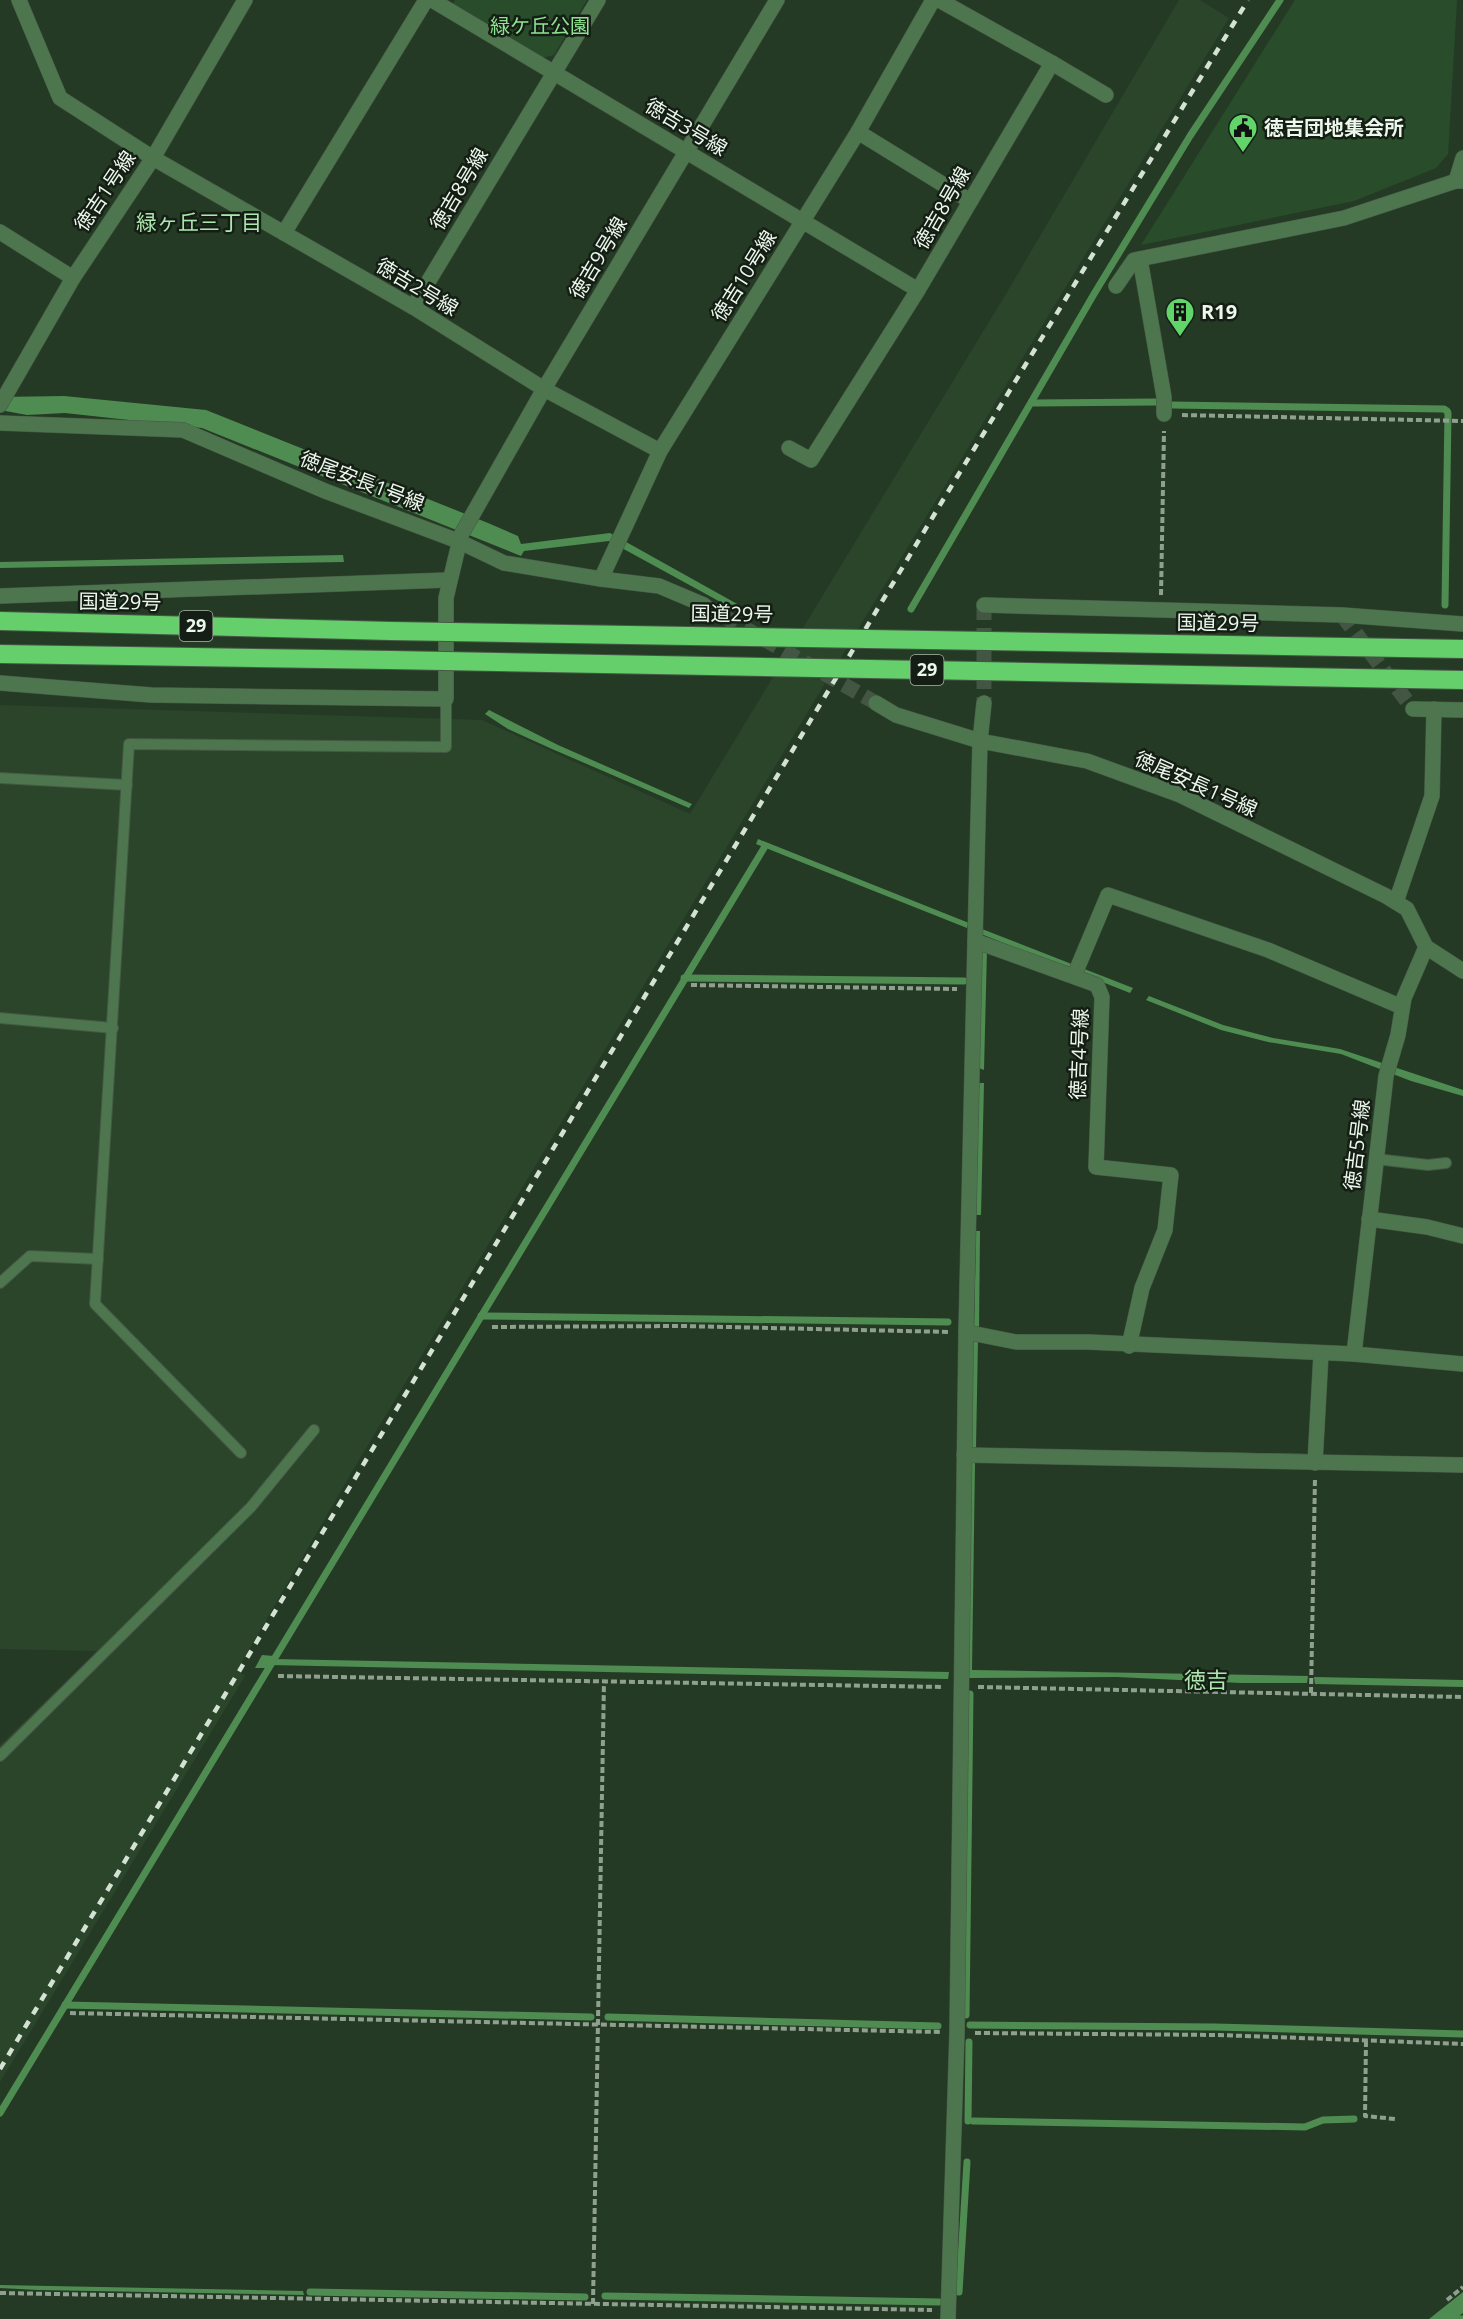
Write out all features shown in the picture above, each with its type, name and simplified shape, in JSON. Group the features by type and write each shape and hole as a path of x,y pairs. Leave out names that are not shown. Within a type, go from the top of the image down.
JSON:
{"highway":[{"name":"国道29号","path":"0,621 391,631 1463,649"},
{"name":"29","path":"0,654 1463,680"}],"street":[{"name":"徳吉2号線","path":"19,0 60,98 153,158 413,307 544,389 660,451"},
{"name":"徳吉1号線","path":"0,405 73,278 153,158 245,0"},
{"path":"284,233 426,0"},
{"name":"徳吉3号線","path":"432,0 918,290"},
{"name":"徳吉8号線","path":"413,307 598,0"},
{"name":"徳吉9号線","path":"446,699 445,609 448,580 460,538 544,389 777,0"},
{"name":"徳吉10号線","path":"601,579 660,451 858,132 933,0"},
{"path":"939,0 1106,95"},
{"name":"徳吉8号線","path":"789,448 811,460 918,290 1052,63"},
{"path":"858,132 970,201"},
{"path":"1116,286 1134,261 1140,259 1344,218 1459,181 1463,158"},
{"path":"0,232 73,278"},
{"path":"1140,259 1164,397 1164,414"},
{"name":"徳尾安長1号線","path":"0,423 183,430 325,491 460,538 504,563 658,586 704,604"},
{"path":"0,596 448,580"},
{"path":"984,605 1342,615 1463,624"},
{"path":"0,683 133,694 446,699"},
{"name":"徳尾安長1号線","path":"876,703 896,715 980,741 1087,761 1180,795 1396,902 1407,909 1426,947"},
{"path":"948,2315 957,2032 966,1332 980,741 984,703"},
{"path":"1413,708 1463,710"},
{"path":"1396,902 1432,796 1434,709"},
{"path":"1074,976 1108,896 1268,950 1402,1006"},
{"name":"徳吉4号線","path":"975,940 1097,985 1102,997 1096,1167 1171,1175 1165,1230 1142,1288 1129,1346"},
{"path":"1426,947 1463,971"},
{"name":"徳吉5号線","path":"1354,1354 1386,1076 1398,1035 1402,1006 1426,947"},
{"path":"1369,1220 1427,1227 1463,1236"},
{"path":"966,1332 1016,1342 1088,1342 1129,1346 1354,1354 1463,1364"},
{"path":"1316,1464 1321,1354"},
{"path":"964,1455 1316,1464 1463,1465"}],"lane":[{"path":"241,1454 95,1304 129,744 446,747 446,699"},
{"path":"0,778 127,785"},
{"path":"0,1018 113,1028"},
{"path":"1376,1159 1428,1165 1446,1163"},
{"path":"0,1283 30,1256 98,1259"},
{"path":"0,1756 251,1508 314,1430"}],"path":[{"path":"1161,609 1164,414 1463,421"},
{"path":"691,985 974,990"},
{"path":"492,1327 682,1326 966,1332"},
{"path":"1311,1693 1316,1464"},
{"path":"278,1676 961,1688 1050,1687 1463,1696"},
{"path":"593,2304 604,1681"},
{"path":"70,2013 957,2032 1219,2035 1463,2044"},
{"path":"1366,2041 1365,2116 1395,2119"},
{"path":"1447,2300 1463,2287"},
{"path":"0,2293 593,2304 948,2315"}],"shaded area":[{"path":"1179,0 1200,0 1229,18 804,718 356,1465 237,1670 245,1676 0,2082 0,1745 97,1651 0,1649 0,705 482,720 690,814 1006,294"},
{"path":"64,396 206,410 488,523 518,536 521,544 610,533 739,605 726,605 609,541 524,551 521,556 202,428 65,413 27,415 0,410 0,397"},
{"path":"343,555 344,562 0,568 0,562"},
{"path":"489,710 558,745 692,804 689,808 508,729 485,714"},
{"path":"758,839 969,923 967,928 756,844"},
{"path":"982,929 1133,988 1130,993 981,934"},
{"path":"982,949 987,949 984,1070 979,1068"},
{"path":"1149,996 1223,1025 1273,1038 1340,1049 1463,1090 1463,1096 1411,1081 1341,1054 1268,1042 1221,1030 1146,1000"},
{"path":"979,1083 984,1083 981,1215 976,1215"},
{"path":"976,1231 980,1231 979,1330 974,1329"},
{"path":"973,1338 978,1340 976,1448 1313,1454 1312,1458 971,1452"},
{"path":"971,1462 975,1462 972,1670 1308,1676 1307,1683 1241,1683 1117,1677 966,1678"},
{"path":"262,1655 274,1656 273,1659 949,1672 948,1679 269,1665 267,1668 255,1668"},
{"path":"1314,1677 1463,1680 1463,1687 1315,1684"},
{"path":"0,2285 303,2291 304,2295 38,2290 0,2288"},
{"path":"1463,2292 1463,2313 1455,2319 1429,2319"}],"green space":[{"name":"緑ケ丘公園","path":"455,0 587,0 554,55 542,58 453,4"},
{"path":"1295,0 1457,0 1448,154 1436,168 1354,201 1141,245"}],"waterway":[{"path":"911,609 1094,294 1190,136 1280,0"},
{"path":"1034,403 1157,402"},
{"path":"1172,405 1444,409 1447,411"},
{"path":"1445,605 1448,413"},
{"path":"0,2113 764,848"},
{"path":"684,978 964,981"},
{"path":"481,1316 948,1322"},
{"path":"966,2015 970,1694"},
{"path":"65,2005 591,2017"},
{"path":"608,2017 938,2026"},
{"path":"970,2025 1215,2027 1463,2034"},
{"path":"968,2121 969,2042"},
{"path":"973,2121 1305,2127 1323,2120 1354,2119"},
{"path":"959,2292 967,2162"},
{"path":"310,2292 585,2297"},
{"path":"605,2296 939,2302"},
{"path":"1458,2319 1463,2319"}],"tunnel":[{"path":"704,605 876,703"},
{"path":"984,605 984,703"},
{"path":"1342,615 1413,709"}],"railway":[{"path":"0,2069 943,500 1248,0"}],"place":[{"name":"徳吉団地集会所","path":"1243,154"},
{"name":"R19","path":"1180,338"}],"district":[{"name":"緑ヶ丘三丁目","path":"199,223"},
{"name":"徳吉","path":"1206,1680"}]}
